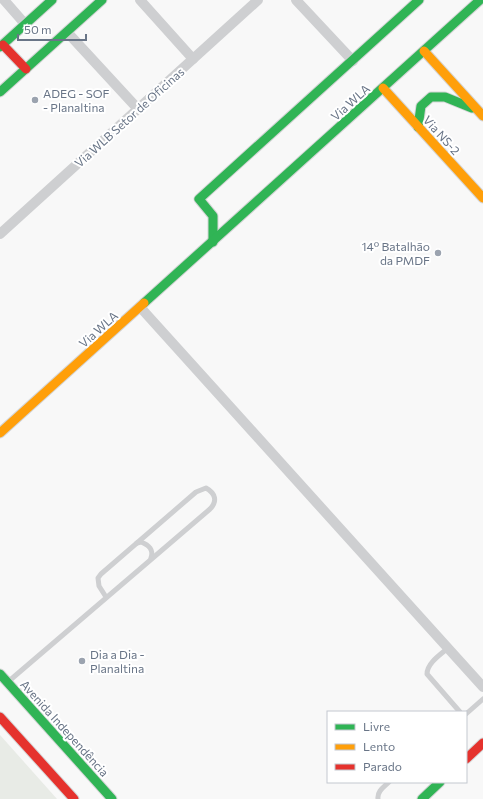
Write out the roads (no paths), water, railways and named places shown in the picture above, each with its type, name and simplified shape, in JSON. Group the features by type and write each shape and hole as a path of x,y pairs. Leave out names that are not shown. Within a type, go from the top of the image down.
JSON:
{"street":[{"path":"4,0 26,24"},
{"path":"26,69 1,46 52,0"},
{"path":"0,92 102,0"},
{"path":"140,0 193,59"},
{"name":"Via WLB Setor de Oficinas","path":"0,234 258,0"},
{"path":"296,0 353,61"},
{"path":"213,242 213,216 200,199 419,0"},
{"name":"Via WLA","path":"0,433 480,0"},
{"path":"67,32 138,109"},
{"path":"424,51 483,116"},
{"name":"Via NS-2","path":"383,88 483,198"},
{"path":"418,126 421,106 431,97 445,97 476,109"},
{"path":"213,216 236,221"},
{"path":"140,307 483,687"},
{"name":"Avenida Independência","path":"0,674 112,799"},
{"path":"0,717 74,799"},
{"path":"467,758 483,743"},
{"path":"422,799 439,783"}],"lane":[{"path":"8,682 213,506 215,496 211,491 206,488 201,488 98,578 99,586 106,597"},
{"path":"137,543 141,542 150,547 153,555 151,558"},
{"path":"448,648 431,664 427,674 459,711"},
{"path":"467,713 483,699"},
{"path":"378,799 378,793 388,783"}],"place":[{"name":"ADEG - SOF - Planaltina","path":"35,100"},
{"name":"14º Batalhão da PMDF","path":"438,253"},
{"name":"Dia a Dia - Planaltina","path":"82,661"}]}
